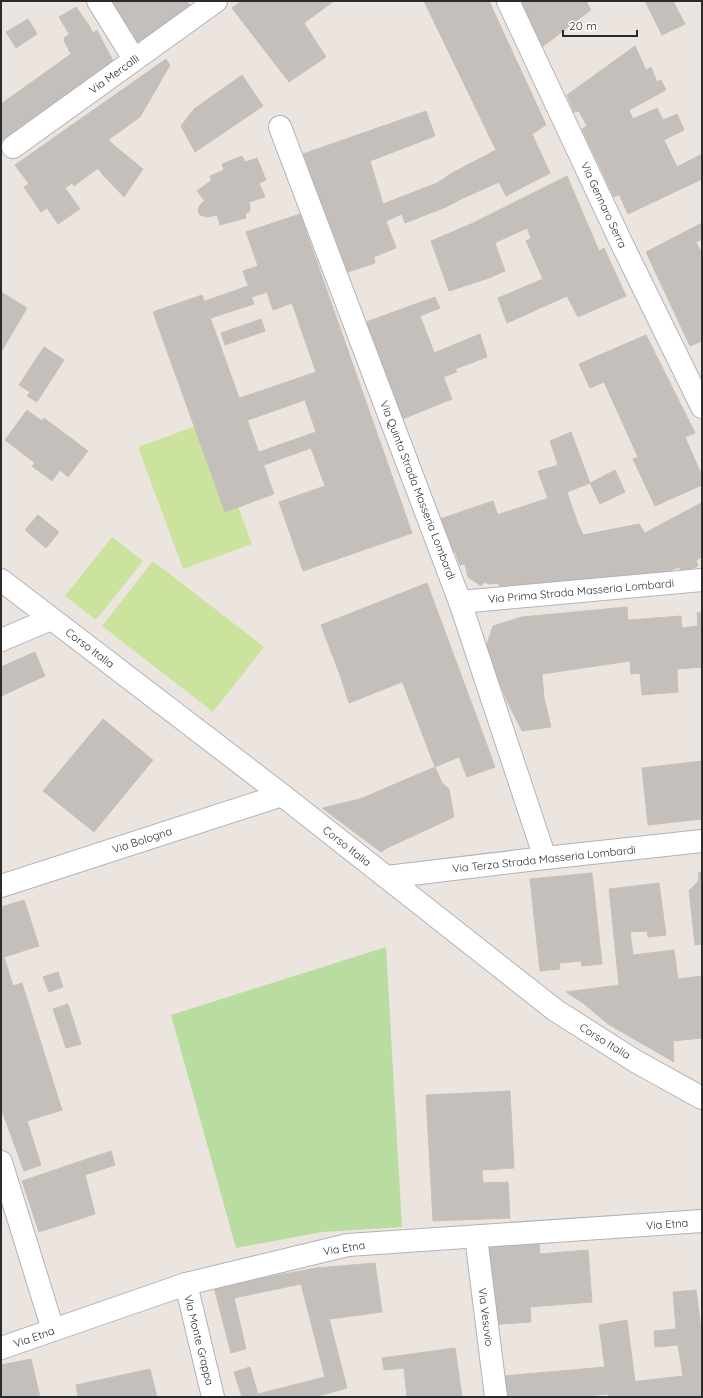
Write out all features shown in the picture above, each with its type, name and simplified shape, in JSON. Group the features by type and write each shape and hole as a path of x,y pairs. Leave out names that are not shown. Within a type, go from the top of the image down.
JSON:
{"street":[{"path":"98,1 134,59"},
{"name":"Via Mercalli","path":"13,147 216,1"},
{"name":"Via Gennaro Serra","path":"508,1 620,240 702,407"},
{"name":"Via Quinta Strada Masseria Lombardi","path":"280,127 460,602 545,858"},
{"name":"Corso Italia","path":"1,580 282,795 555,1010 635,1061 702,1098"},
{"name":"Via Prima Strada Masseria Lombardi","path":"460,602 702,580"},
{"path":"1,640 51,619"},
{"name":"Via Bologna","path":"1,886 282,795"},
{"name":"Via Terza Strada Masseria Lombardi","path":"387,877 702,841"},
{"path":"1,1162 53,1330"},
{"name":"Via Etna","path":"1,1348 186,1284 348,1245 702,1221"},
{"name":"Via Vesuvio","path":"476,1237 496,1397"},
{"name":"Via Monte Grappa","path":"186,1284 213,1397"}],"green space":[{"path":"207,422 252,544 183,569 138,447"},
{"path":"112,537 143,561 96,620 65,596"},
{"path":"153,561 264,647 213,712 102,626"},
{"path":"386,947 402,1227 322,1232 236,1248 171,1015"}],"building":[{"path":"108,1 187,1 191,7 136,46"},
{"path":"241,1 334,1 304,23 326,57 289,82 232,8"},
{"path":"424,1 489,1 546,125 532,134 550,173 506,196 499,182 461,199 452,173 496,150"},
{"path":"519,1 586,1 591,10 542,47"},
{"path":"645,1 673,1 685,24 662,35"},
{"path":"76,7 88,24 69,34 59,17"},
{"path":"28,19 37,34 16,48 6,32"},
{"path":"88,24 93,33 97,30 114,63 1,141 1,104 71,54 64,41 65,37"},
{"path":"635,46 646,70 651,67 657,82 661,80 666,90 629,110 633,119 657,108 663,120 677,114 684,130 664,140 677,167 614,197 582,129 587,126 579,111 574,112 567,95"},
{"path":"166,59 170,65 140,117 108,140 121,151 103,175 98,168 74,186 72,183 65,188 80,209 58,224 47,208 41,212 24,187 29,184 15,165"},
{"path":"242,75 263,106 195,152 181,126 194,109"},
{"path":"426,111 435,136 370,161 383,204 437,183 446,207 405,223 402,214 386,221 396,248 374,257 375,263 348,272 303,154"},
{"path":"121,151 143,169 124,197 103,175"},
{"path":"702,154 702,179 628,214 619,194"},
{"path":"242,156 245,162 257,158 266,180 259,183 265,197 249,202 250,209 249,212 245,214 246,218 220,225 217,215 207,217 200,215 198,210 200,205 215,190 210,176 224,170 222,164"},
{"path":"452,173 461,199 446,207 437,183"},
{"path":"567,176 599,251 604,248 626,296 578,317 567,296 507,323 498,298 543,279 526,241 531,238 527,228 479,250 489,278 449,291 431,241 471,224"},
{"path":"212,180 215,190 204,200 197,191"},
{"path":"300,214 412,533 303,571 279,502 325,486 311,448 264,465 259,452 316,432 305,400 248,420 240,398 316,372 292,303 273,310 267,292 252,297 243,271 258,266 246,232"},
{"path":"702,223 702,239 696,242 702,254 702,341 690,346 646,252"},
{"path":"495,243 505,271 489,278 479,250"},
{"path":"248,286 254,304 211,318 205,301"},
{"path":"1,292 27,308 1,352"},
{"path":"202,295 274,494 225,512 153,312"},
{"path":"435,297 440,308 420,316 452,399 400,420 364,328 366,322"},
{"path":"261,319 265,331 225,345 221,333"},
{"path":"480,334 487,357 455,369 457,372 443,377 434,353"},
{"path":"646,335 695,433 685,437 702,476 702,485 655,506 633,459 638,457 604,382 590,388 579,364"},
{"path":"44,347 64,360 37,402 27,396 30,392 19,385"},
{"path":"27,410 42,421 44,418 88,451 68,477 60,470 52,481 32,466 35,463 5,440"},
{"path":"571,432 590,483 567,492 550,441"},
{"path":"558,465 567,492 548,499 538,471"},
{"path":"615,470 625,492 600,504 590,483"},
{"path":"567,492 577,521 558,523 560,535 547,535 545,527 504,532 497,515"},
{"path":"493,501 504,532 545,527 547,535 560,535 558,523 577,521 583,535 639,524 645,533 701,503 702,557 696,560 698,566 682,573 679,567 664,573 510,589 509,585 499,586 498,583 489,584 484,582 481,586 468,577 465,564 460,565 455,551 452,552 440,519"},
{"path":"38,515 59,532 46,548 25,530"},
{"path":"427,583 487,745 435,767 392,655 340,675 321,625"},
{"path":"627,607 628,620 681,616 682,628 698,626 697,613 702,612 702,667 677,669 678,692 642,695 640,673 631,674 630,661 542,674 544,698 506,699 486,647 493,626 522,617"},
{"path":"35,652 45,676 1,696 1,667"},
{"path":"392,655 402,682 349,703 340,675"},
{"path":"544,698 551,727 522,731 506,699"},
{"path":"103,719 153,760 94,832 43,791"},
{"path":"487,745 495,767 467,777 459,757"},
{"path":"702,761 702,819 648,825 642,768"},
{"path":"435,767 442,783 449,789 454,817 387,848 375,817 368,820 360,799"},
{"path":"360,799 368,820 375,817 387,848 381,852 322,808"},
{"path":"702,872 702,944 695,945 689,890 699,880 698,873"},
{"path":"592,873 602,964 582,966 581,961 559,963 560,969 540,971 530,879"},
{"path":"659,883 666,935 648,937 647,931 630,932 633,955 674,950 678,979 702,976 702,1038 673,1041 665,976 619,985 609,889"},
{"path":"24,900 39,946 4,957 13,986 22,983 62,1110 8,1127 1,1108 1,907"},
{"path":"58,972 63,987 49,992 43,977"},
{"path":"665,976 674,1062 608,1024 583,1003 566,992 619,985"},
{"path":"68,1004 81,1044 66,1048 53,1009"},
{"path":"510,1091 514,1168 482,1170 483,1183 508,1182 510,1218 433,1221 426,1095"},
{"path":"27,1121 41,1165 24,1171 8,1127"},
{"path":"111,1151 115,1165 85,1175 95,1214 39,1232 22,1181"},
{"path":"539,1244 540,1254 588,1250 592,1302 530,1307 531,1322 489,1325 485,1246"},
{"path":"375,1263 382,1312 330,1319 316,1268"},
{"path":"316,1268 347,1388 315,1397 242,1397 234,1372 250,1367 258,1394 325,1377 301,1284 234,1298 246,1349 231,1353 214,1287"},
{"path":"696,1290 702,1337 702,1397 624,1397 622,1383 683,1376 678,1345 655,1347 654,1331 676,1329 673,1292"},
{"path":"627,1320 635,1382 622,1383 624,1397 609,1397 599,1325"},
{"path":"455,1348 462,1397 407,1397 404,1368 384,1370 382,1358"},
{"path":"31,1359 40,1397 1,1397 1,1365"},
{"path":"605,1367 608,1394 574,1397 505,1397 503,1376"},
{"path":"150,1369 157,1397 78,1397 76,1385"}]}
